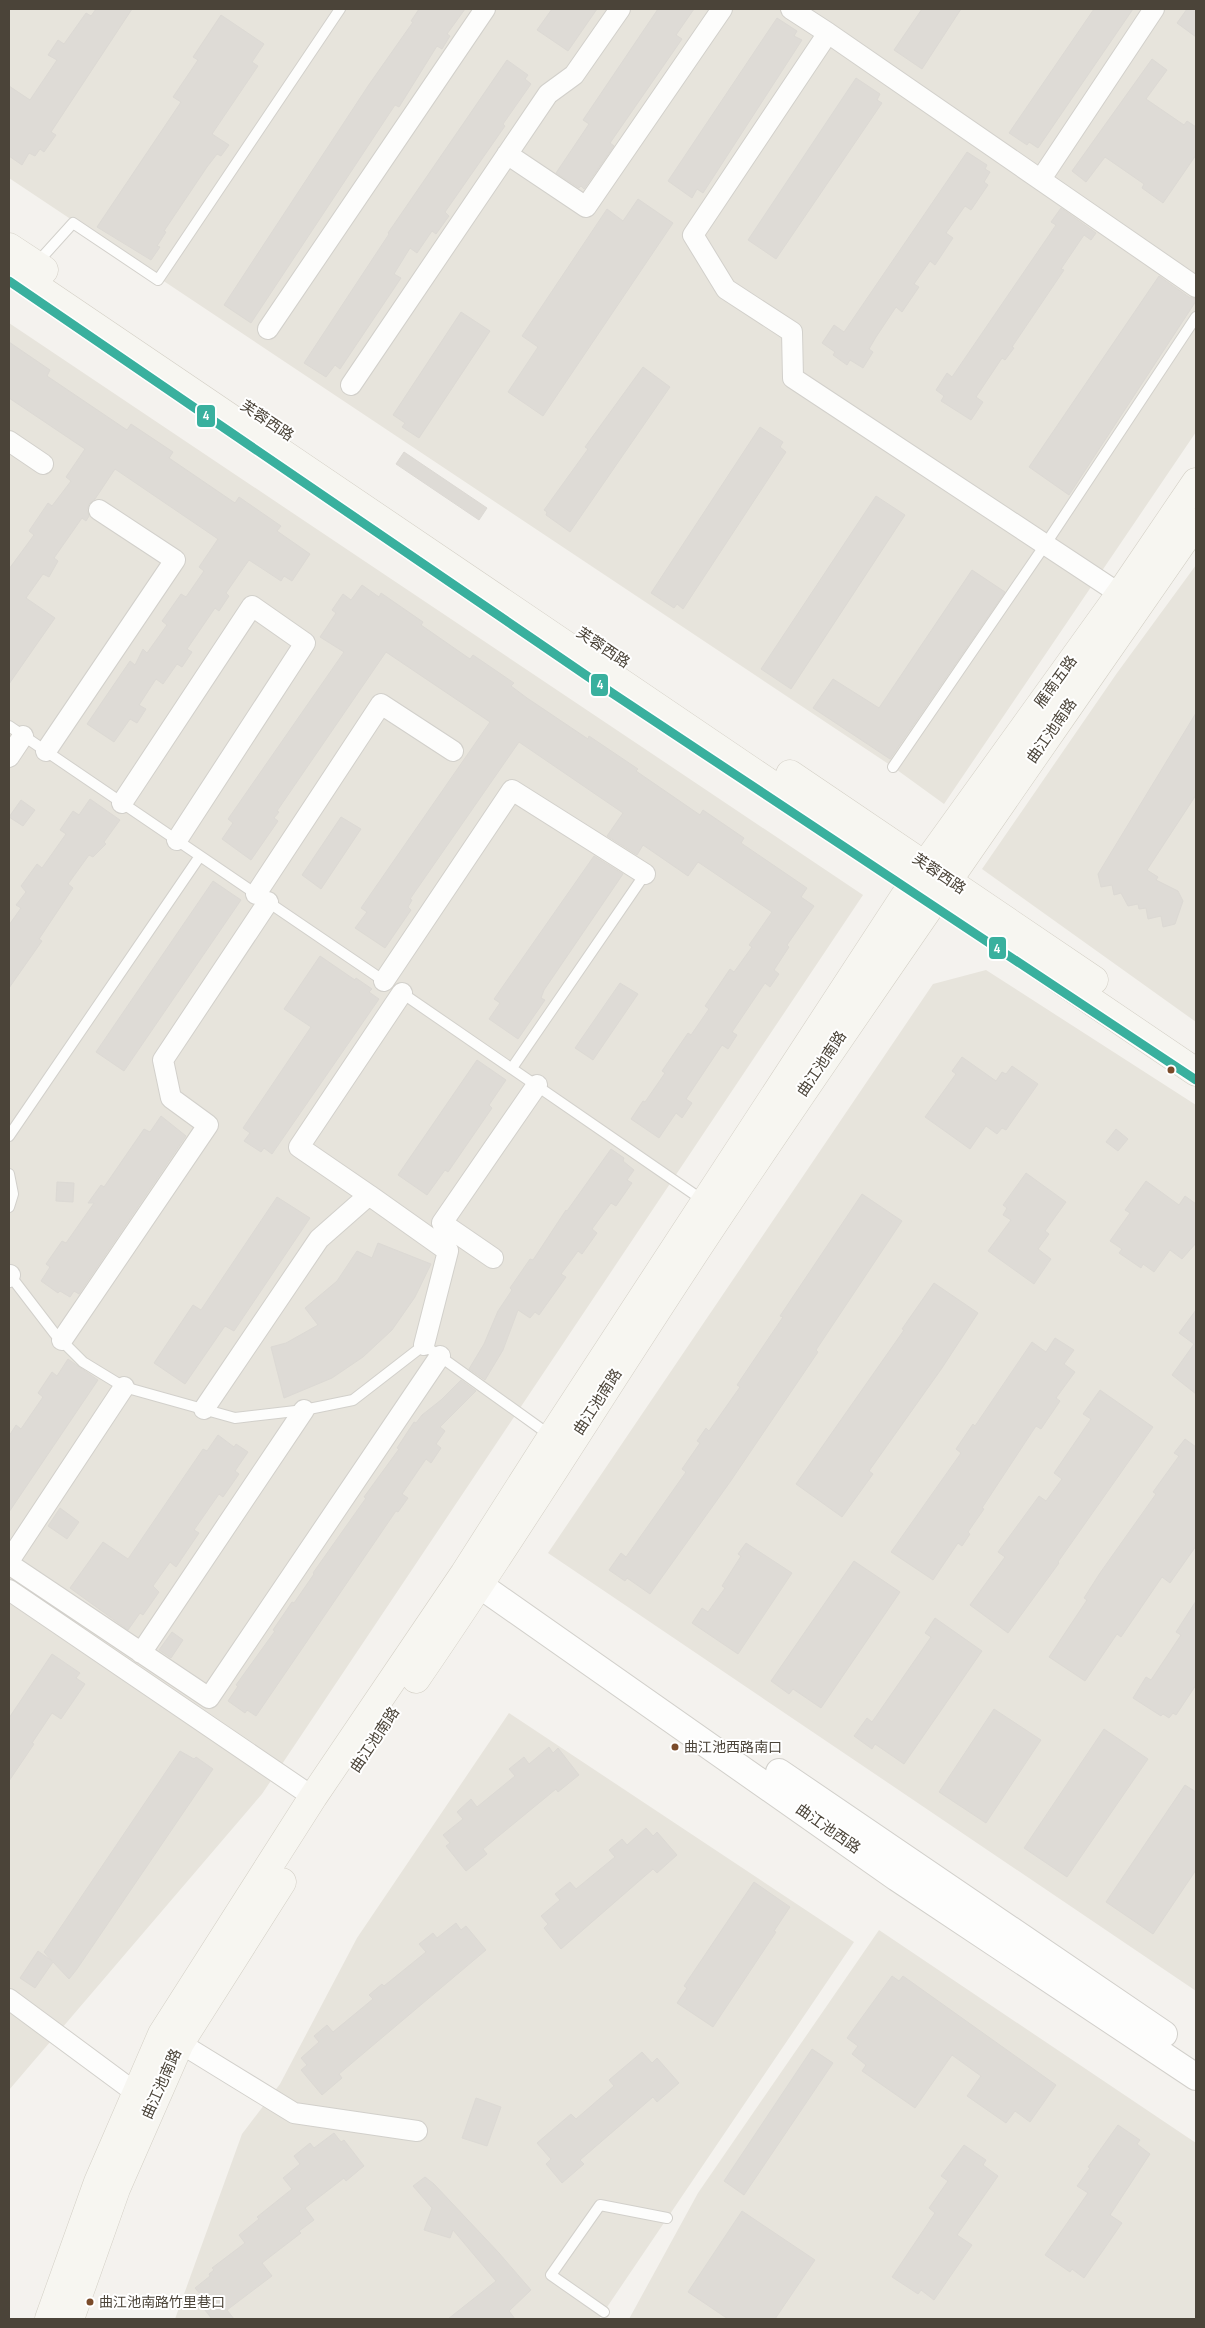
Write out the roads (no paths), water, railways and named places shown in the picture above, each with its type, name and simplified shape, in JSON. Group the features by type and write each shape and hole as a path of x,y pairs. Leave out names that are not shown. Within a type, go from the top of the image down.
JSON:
{"main road":[{"name":"芙蓉西路","path":"9,247 23,271 931,881 1196,1050"},
{"name":"雁南五路","path":"931,881 1196,482"},
{"name":"曲江池南路","path":"70,2319 116,2189 180,2043 476,1573 552,1436 705,1202 931,881 1196,523"},
{"name":"芙蓉西路","path":"931,881 1196,1072"},
{"name":"曲江池南路","path":"49,2319 98,2182 162,2034 313,1797 476,1573 716,1221 931,881"}],"street":[{"path":"268,329 485,9"},
{"path":"351,385 548,94 574,75 620,9"},
{"path":"507,154 586,207 722,9"},
{"path":"791,9 1196,287"},
{"path":"1041,179 1154,9"},
{"path":"828,33 693,235 726,289 792,332 793,378 1120,594"},
{"path":"9,441 43,464"},
{"path":"46,751 175,560 99,510"},
{"path":"122,803 252,606 305,643 177,840"},
{"path":"62,1340 208,1125 171,1098 164,1060 381,704 453,751"},
{"path":"9,757 16,731"},
{"path":"384,981 512,790 645,874"},
{"path":"124,1387 9,1562 209,1698 432,1350 448,1251 299,1147 402,993"},
{"path":"493,1258 442,1223 537,1085"},
{"path":"204,1409 319,1239 369,1195"},
{"path":"141,1653 304,1410"},
{"name":"曲江池西路","path":"476,1573 1196,2055"},
{"name":"曲江池西路","path":"476,1573 897,1878 1196,2077"},
{"path":"9,1590 313,1797"},
{"path":"9,1999 136,2093"},
{"path":"180,2043 294,2113 416,2131"}],"lane":[{"path":"23,271 73,223 158,280 340,9"},
{"path":"893,767 1045,545 1196,317"},
{"path":"16,731 537,1085 705,1202"},
{"path":"9,1136 200,856"},
{"path":"512,1068 645,874"},
{"path":"9,1174 12,1194 9,1207"},
{"path":"9,1275 62,1340 83,1362 124,1387 235,1418 304,1410 353,1400 432,1350 552,1436"},
{"path":"604,2312 551,2275 600,2205 667,2218"}],"place":[{"name":"曲江池西路南口","path":"675,1747"},
{"name":"曲江池南路竹里巷口","path":"90,2302"}]}
